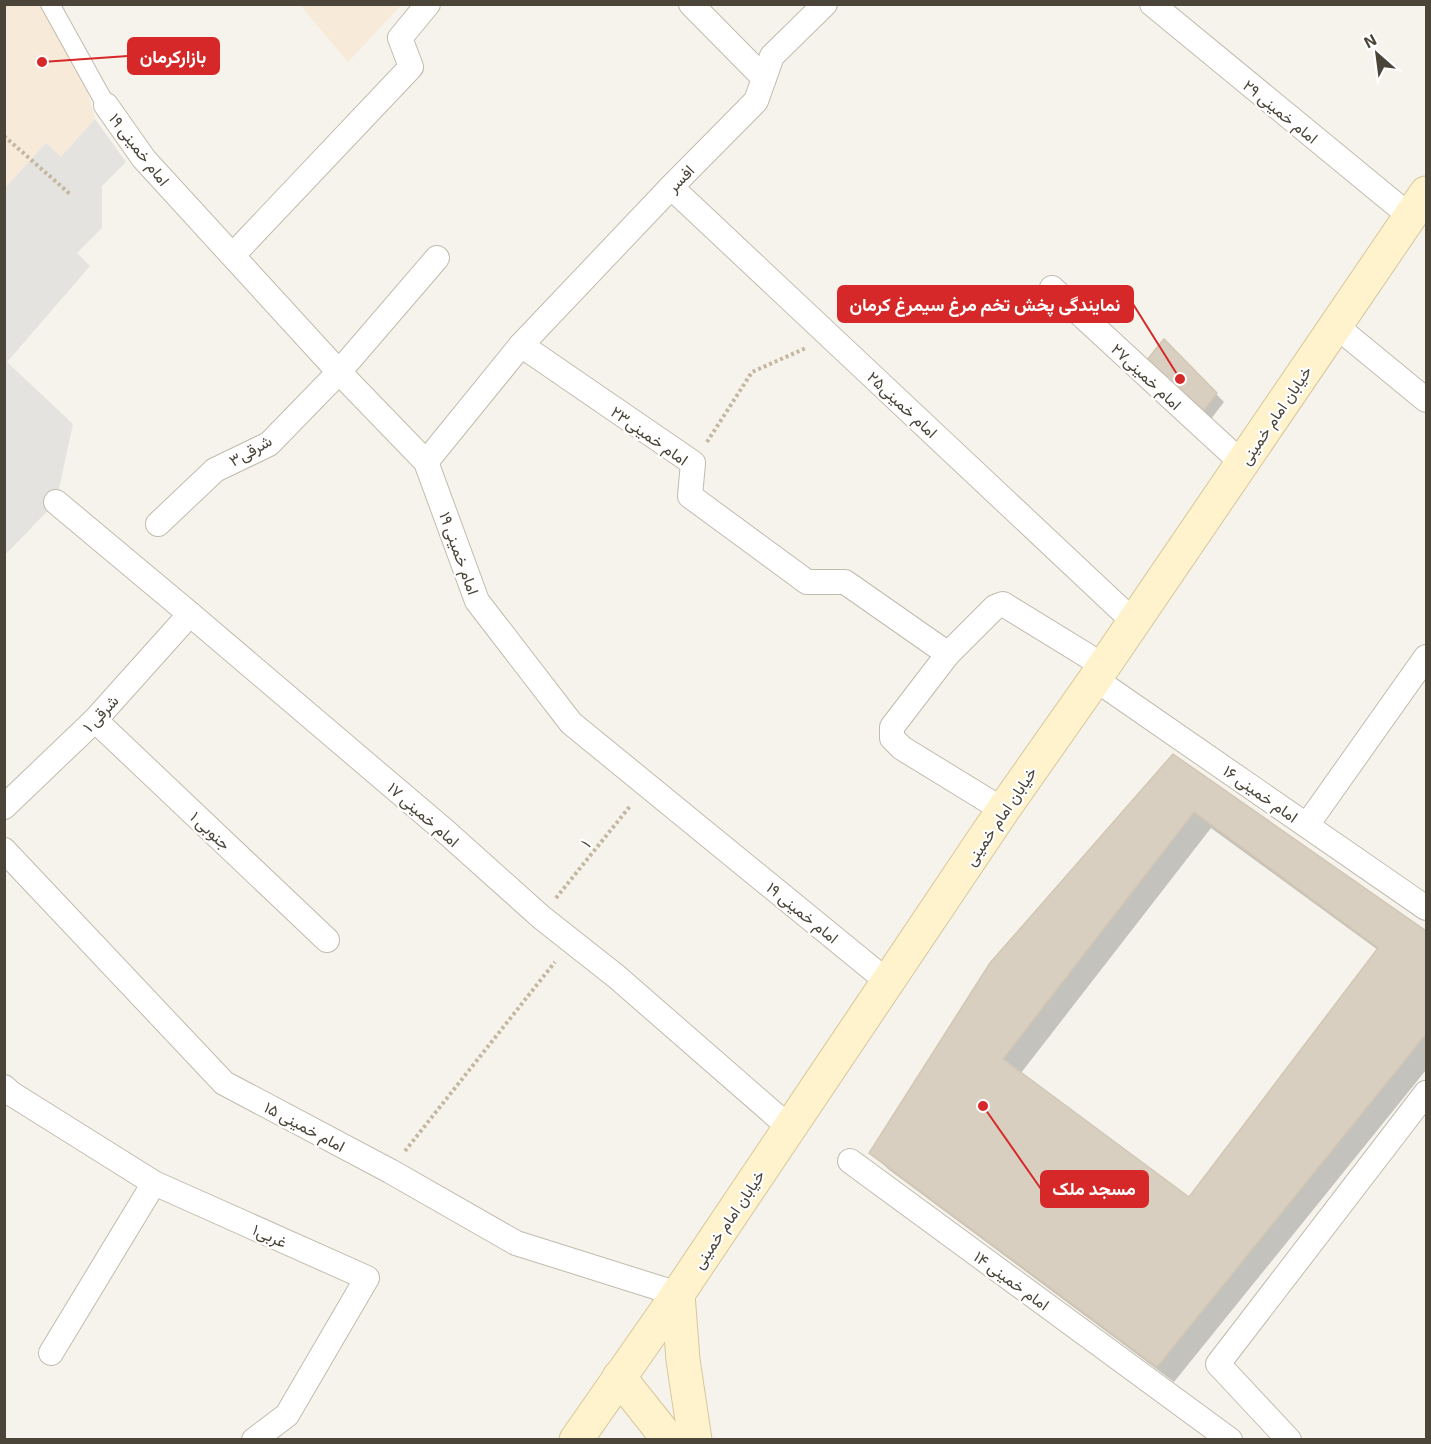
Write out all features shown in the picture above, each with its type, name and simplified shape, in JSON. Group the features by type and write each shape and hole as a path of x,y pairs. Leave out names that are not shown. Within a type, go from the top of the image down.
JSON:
{"main road":[{"name":"خیابان امام خمینی","path":"581,1437 619,1377 678,1294 1003,810 1419,205"},
{"path":"678,1294 683,1360 695,1440"},
{"path":"619,1377 669,1440"}],"street":[{"path":"50,4 106,105"},
{"path":"232,255 411,67 400,38 428,4"},
{"path":"691,4 764,78"},
{"name":"افسر","path":"426,462 521,345 756,101 772,56 825,4"},
{"name":"امام خمینی ۲۹","path":"1152,4 1419,205"},
{"name":"امام خمینی ۱۹","path":"106,105 144,159 339,372 426,462 477,601 571,723 888,982"},
{"name":"امام خمینی۲۵","path":"671,187 1134,622"},
{"name":"شرقی۳","path":"159,524 215,470 268,444 339,372 437,258"},
{"name":"امام خمینی۲۷","path":"1052,288 1242,463"},
{"path":"1336,326 1426,400"},
{"name":"امام خمینی۲۳","path":"521,345 693,463 690,496 807,582 845,582 948,654"},
{"name":"امام خمینی ۱۷","path":"56,502 445,831 541,917 617,977 789,1127"},
{"name":"امام خمینی ۱۶","path":"948,654 995,607 1002,604 1100,672 1307,825 1426,908"},
{"name":"۱ شرقی","path":"4,807 95,720 190,614"},
{"path":"948,654 892,727 892,738 902,748 1003,810"},
{"path":"1307,825 1426,657"},
{"name":"۱ جنوبی","path":"95,720 327,940"},
{"name":"امام خمینی ۱۵","path":"4,850 224,1083 390,1171 516,1243 678,1294"},
{"name":"غربی۱","path":"4,1087 154,1183 367,1278 287,1415 254,1440"},
{"path":"1288,1440 1218,1364 1426,1093"},
{"name":"امام خمینی ۱۴","path":"850,1161 1230,1440"},
{"path":"51,1353 154,1183"}],"path":[{"path":"4,136 70,194"},
{"path":"693,463 752,372 832,337"},
{"name":"۱","path":"541,917 648,785"},
{"path":"390,1171 572,941"}],"shaded area":[{"path":"5,5 64,5 95,119 61,157 46,143 5,188"},
{"path":"300,5 401,5 348,62"},
{"path":"95,119 126,162 102,186 102,228 77,253 90,266 7,362 73,424 56,502 5,555 5,188 46,143 61,157"}],"building":[{"path":"1164,339 1217,393 1199,417 1143,365"},
{"path":"1173,754 1426,931 1426,1034 1157,1367 869,1153 990,963","holes":["1194,812 1378,948 1189,1197 1003,1059"]}],"place":[{"name":"بازارکرمان","path":"42,62"},
{"name":"نمایندگی پخش تخم مرغ سیمرغ کرمان","path":"1180,379"},
{"name":"مسجد ملک","path":"983,1106"}]}
